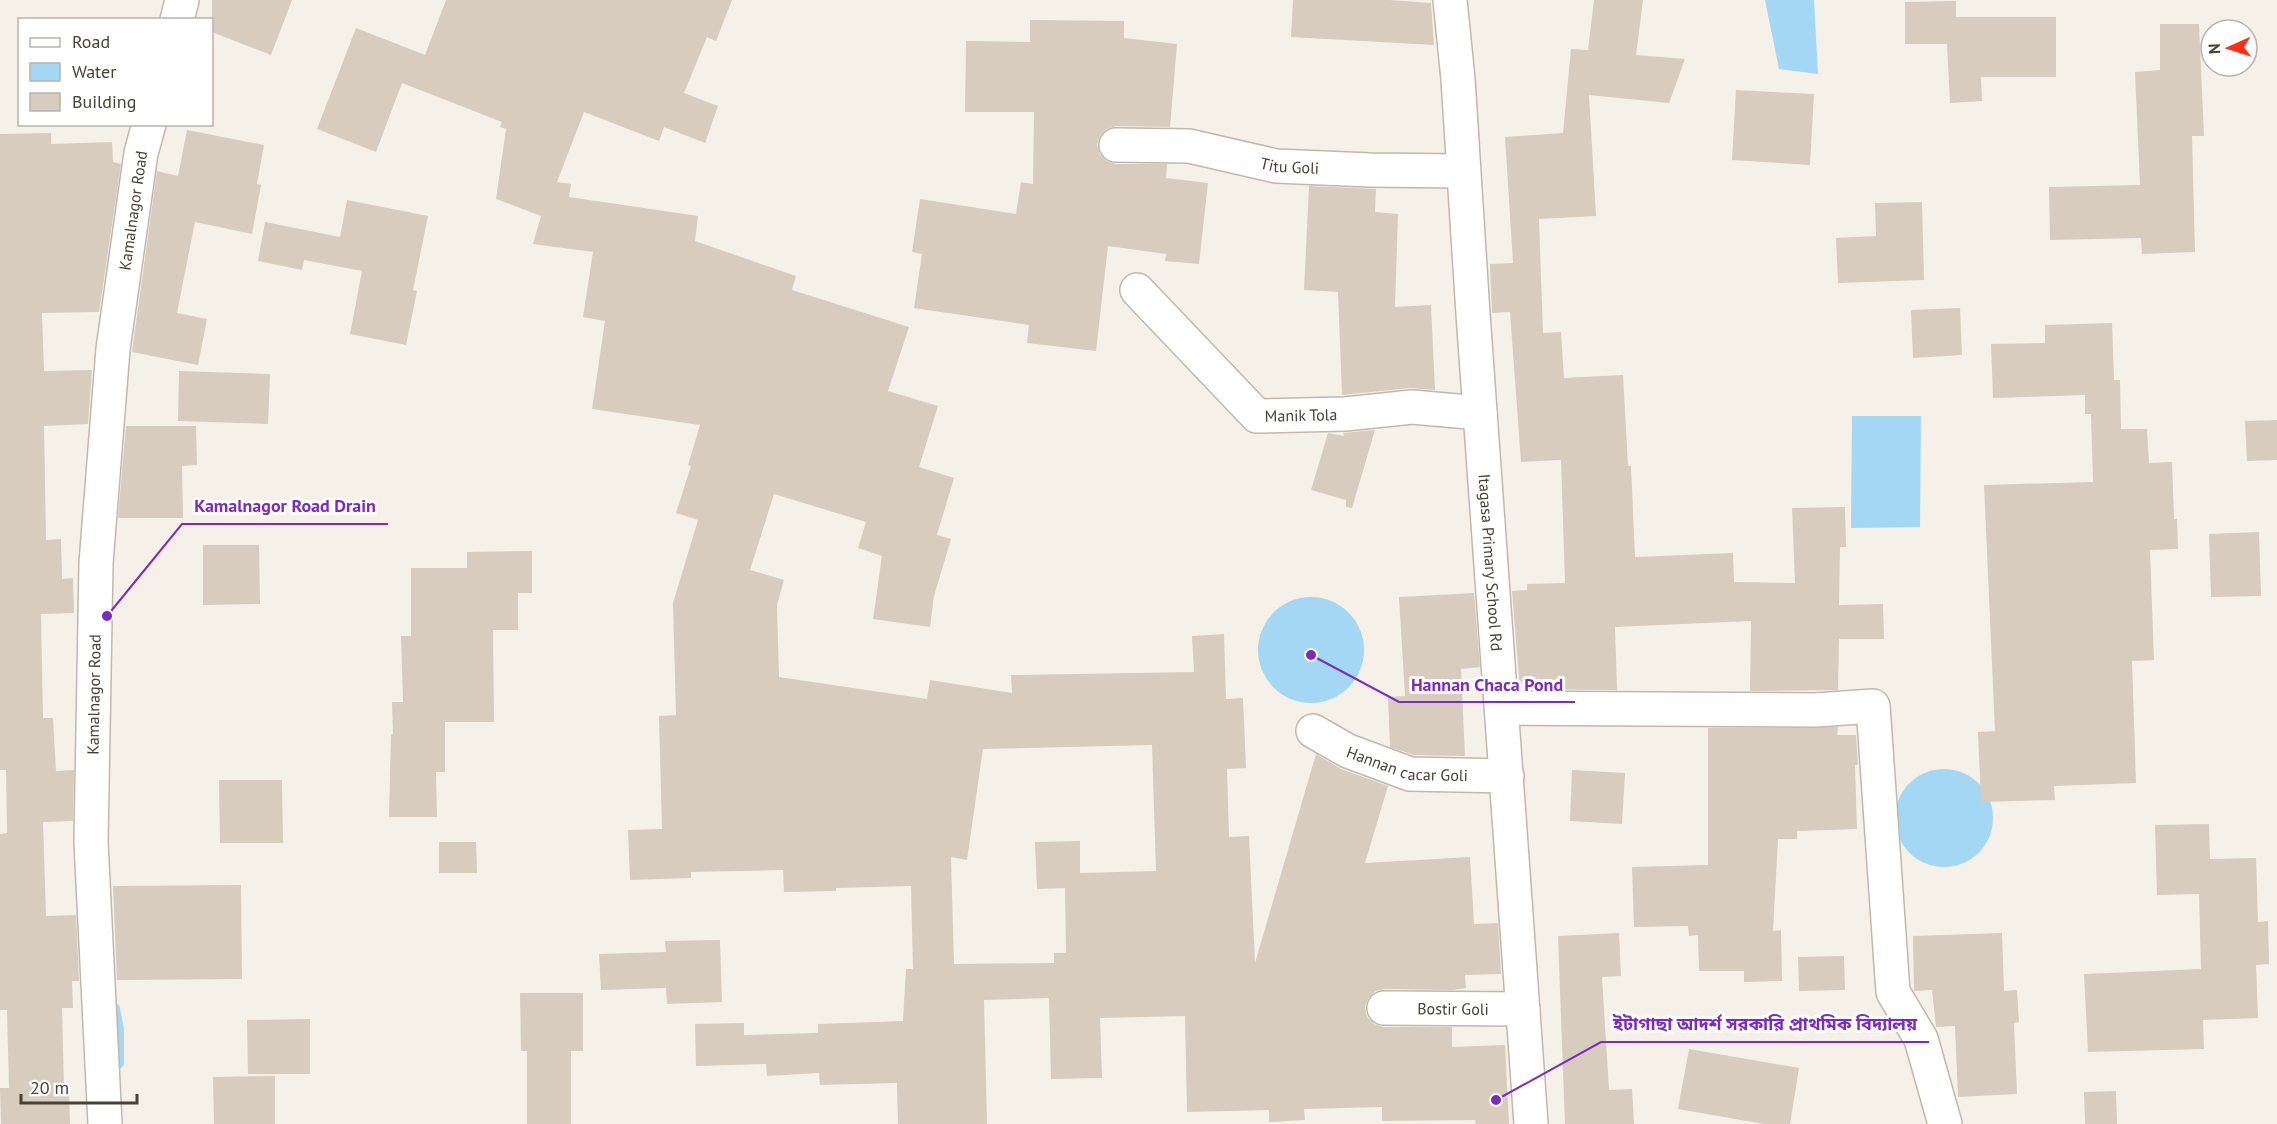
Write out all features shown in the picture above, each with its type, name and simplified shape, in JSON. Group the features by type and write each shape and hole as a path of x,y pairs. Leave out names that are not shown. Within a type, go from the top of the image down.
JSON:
{"street":[{"path":"178,18 182,0"},
{"name":"Itagasa Primary School Rd","path":"1450,0 1458,79 1531,1124"},
{"name":"Kamalnagor Road","path":"105,1124 91,842 96,563 113,349 141,153 148,126"},
{"name":"Titu Goli","path":"1116,145 1189,146 1276,166 1463,171"},
{"name":"Manik Tola","path":"1137,290 1257,416 1345,414 1412,406 1480,413"},
{"path":"1502,708 1816,710 1873,706 1893,992 1921,1040 1945,1124"},
{"name":"Hannan cacar Goli","path":"1313,731 1348,751 1410,774 1507,776"},
{"name":"Bostir Goli","path":"1384,1008 1523,1009"}],"water":[{"path":"1765,0 1814,0 1818,74 1779,69"},
{"path":"1852,416 1921,416 1920,527 1851,528"},
{"path":"1311,597 1331,601 1349,612 1360,630 1364,650 1360,670 1349,688 1331,699 1311,703 1291,699 1273,688 1262,670 1258,650 1262,630 1273,612 1291,601"},
{"path":"1944,769 1963,773 1979,783 1989,799 1993,818 1989,837 1979,853 1963,863 1944,867 1925,863 1909,853 1899,837 1895,818 1899,799 1909,783 1925,773"}],"building":[{"path":"212,0 292,0 271,55 213,32"},
{"path":"446,0 732,0 716,41 707,37 684,93 718,106 705,143 664,127 659,141 584,112 557,182 571,184 569,197 698,216 695,241 796,276 792,290 909,327 888,391 938,406 919,467 954,478 937,535 951,539 934,596 930,627 873,619 882,556 858,548 866,522 774,494 750,570 784,580 777,605 779,677 927,699 930,680 1012,693 1011,675 1194,672 1192,636 1224,634 1226,699 1243,698 1246,768 1227,769 1229,837 1249,836 1255,963 1316,754 1341,769 1388,786 1365,863 1470,857 1474,924 1498,923 1501,974 1465,975 1466,988 1375,991 1365,1007 1367,1017 1374,1024 1384,1027 1452,1027 1452,1047 1505,1045 1509,1124 1476,1124 1475,1120 1382,1121 1382,1107 1304,1109 1305,1120 1269,1122 1269,1110 1187,1112 1185,1016 1100,1018 1102,1078 1051,1079 1049,998 984,1000 987,1124 898,1124 897,1083 820,1085 819,1073 767,1076 766,1064 696,1066 695,1024 744,1023 744,1035 818,1033 818,1024 903,1021 906,969 913,969 911,886 784,892 783,870 691,872 691,878 630,880 628,830 662,829 659,716 676,715 673,603 698,520 676,513 691,466 688,465 700,425 592,409 605,321 583,317 593,252 533,244 541,216 496,199 506,129 500,127 502,122 402,83 376,152 317,129 356,28 425,55","holes":["1152,745 1156,871 1080,873 1080,841 1035,842 1037,889 1065,888 1066,953 1054,953 1054,963 954,964 951,857 967,860 983,749"]},
{"path":"1293,0 1389,0 1431,3 1434,45 1291,37"},
{"path":"1594,0 1643,0 1636,55 1685,59 1669,103 1589,95 1596,216 1539,219 1543,333 1561,332 1564,378 1623,375 1628,466 1631,466 1635,557 1733,553 1734,582 1795,583 1792,508 1845,507 1846,547 1840,547 1839,605 1883,604 1884,639 1839,639 1838,690 1750,691 1751,621 1615,627 1617,690 1520,689 1512,591 1527,590 1527,584 1565,583 1561,460 1521,462 1510,312 1492,313 1490,264 1513,263 1505,137 1563,133 1571,49 1588,50"},
{"path":"1956,1 1956,17 2056,17 2056,77 1981,77 1982,101 1950,103 1947,44 1905,44 1905,2"},
{"path":"1030,20 1124,21 1124,38 1177,44 1170,127 1116,126 1106,129 1100,135 1097,145 1100,155 1107,161 1116,164 1167,164 1166,178 1208,183 1199,264 1165,261 1166,254 1108,246 1096,351 1027,343 1029,325 914,308 922,254 912,252 920,199 1016,214 1021,182 1033,184 1034,112 965,112 966,41 1030,42"},
{"path":"2160,24 2199,24 2199,78 2201,78 2204,136 2192,136 2195,252 2142,254 2141,238 2050,240 2049,187 2140,185 2135,72 2160,70"},
{"path":"1736,90 1814,94 1810,165 1732,160"},
{"path":"187,130 264,145 257,184 261,185 252,234 195,222 177,313 207,319 198,365 132,352 157,171 178,176"},
{"path":"51,133 51,144 112,142 113,162 121,164 99,312 42,313 44,371 92,370 88,424 44,426 46,540 61,539 62,579 73,578 74,613 41,614 43,718 53,718 56,771 74,770 73,821 43,822 46,916 76,915 79,981 72,981 73,1008 62,1008 64,1087 69,1087 70,1124 1,1124 0,1088 9,1088 7,1010 0,1010 0,834 7,833 6,770 0,770 0,134"},
{"path":"1309,186 1376,189 1375,212 1398,214 1395,307 1431,305 1435,390 1410,388 1342,395 1338,292 1304,290"},
{"path":"347,200 428,216 413,290 417,291 406,345 350,334 362,271 304,260 302,270 258,261 265,222 340,237"},
{"path":"1922,202 1924,280 1838,283 1836,238 1876,236 1875,203"},
{"path":"1960,308 1962,355 1913,358 1911,310"},
{"path":"2112,323 2114,380 2120,380 2121,429 2147,429 2149,463 2172,462 2174,519 2177,519 2178,549 2150,550 2154,660 2132,661 2136,783 2054,786 2055,800 1981,802 1978,732 1995,731 1984,485 2093,482 2091,414 2085,414 2085,395 1993,398 1991,344 2045,343 2045,325"},
{"path":"179,371 270,374 268,424 178,421"},
{"path":"2277,420 2277,460 2247,461 2245,421"},
{"path":"126,426 196,426 197,465 182,466 183,518 118,518"},
{"path":"1375,430 1352,508 1346,507 1346,500 1311,490 1328,433 1344,436 1343,433"},
{"path":"2259,532 2261,596 2211,597 2209,534"},
{"path":"203,545 259,545 260,604 203,605"},
{"path":"532,551 532,593 518,593 518,630 493,630 494,722 445,722 445,772 436,772 437,817 389,817 391,734 393,734 392,702 403,702 401,636 411,636 411,568 467,568 467,552"},
{"path":"1474,593 1480,667 1461,669 1465,756 1414,755 1390,747 1388,697 1405,696 1399,597"},
{"path":"1838,727 1837,735 1856,735 1857,829 1797,831 1797,839 1778,839 1773,931 1781,930 1782,981 1744,982 1744,971 1699,971 1698,935 1689,936 1688,926 1634,927 1632,867 1708,865 1708,728"},
{"path":"1572,770 1625,773 1622,824 1570,821"},
{"path":"219,780 282,780 283,843 220,843"},
{"path":"2209,824 2210,859 2256,858 2258,922 2268,921 2269,964 2256,965 2258,1018 2203,1020 2204,1049 2088,1052 2084,974 2201,969 2199,894 2157,895 2155,825"},
{"path":"439,842 476,842 477,873 439,873"},
{"path":"241,885 242,979 117,980 113,886"},
{"path":"1619,933 1621,976 1602,977 1609,1090 1632,1089 1634,1124 1565,1124 1558,936"},
{"path":"2002,933 2004,991 2017,990 2019,1022 2014,1023 2017,1094 1958,1097 1955,1026 1936,1027 1932,990 1914,991 1913,936"},
{"path":"720,940 722,1002 667,1004 666,988 601,990 599,954 666,952 665,941"},
{"path":"1844,956 1845,990 1799,991 1798,957"},
{"path":"520,993 583,993 583,1051 571,1051 571,1124 527,1124 527,1051 521,1051"},
{"path":"310,1019 310,1074 248,1074 247,1020"},
{"path":"1689,1049 1799,1068 1790,1124 1764,1124 1678,1109"},
{"path":"275,1076 275,1124 214,1124 213,1077"},
{"path":"2116,1091 2117,1124 2085,1124 2084,1092"}],"waterway":[{"path":"114,1009 118,1030 118,1063"}],"place":[{"name":"Kamalnagor Road Drain","path":"107,616"},
{"name":"Hannan Chaca Pond","path":"1311,655"},
{"name":"ইটাগাছা আদর্শ সরকারি প্রাথমিক বিদ্যালয়","path":"1496,1100"}]}
